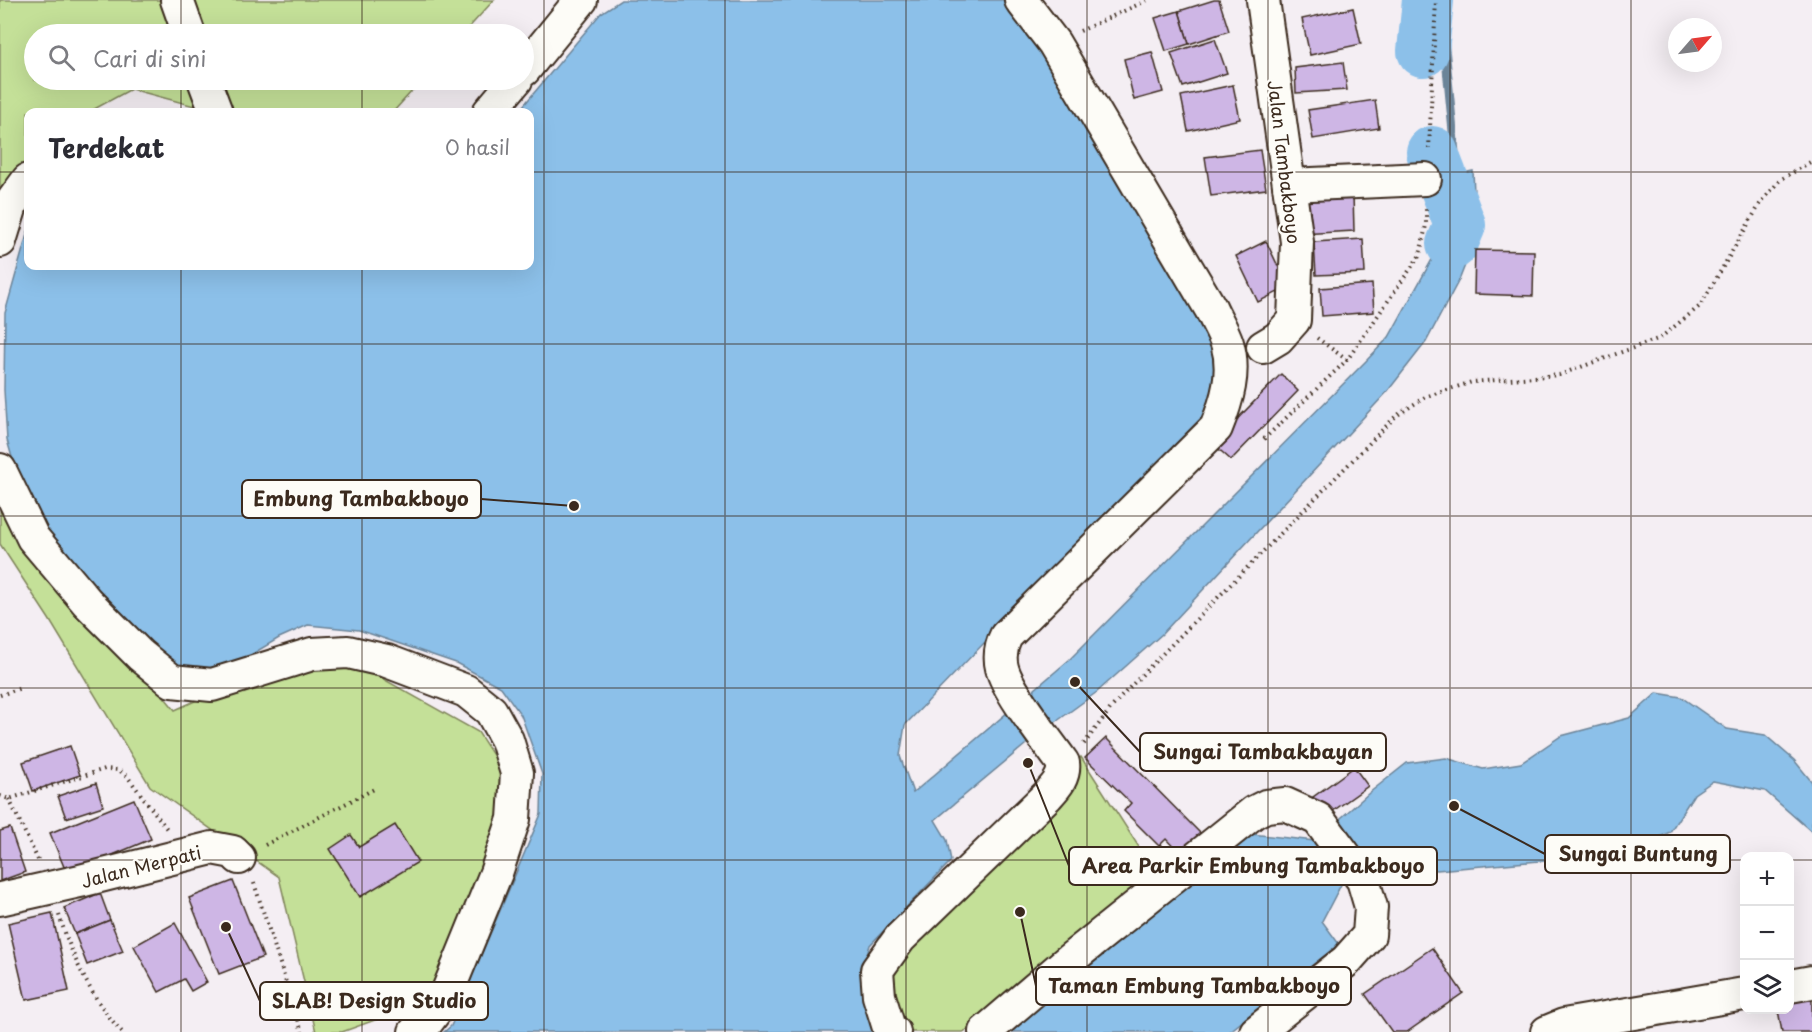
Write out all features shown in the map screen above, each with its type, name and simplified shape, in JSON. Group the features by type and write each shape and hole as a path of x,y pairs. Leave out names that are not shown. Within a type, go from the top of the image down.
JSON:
{"street":[{"path":"177,0 185,24"},
{"path":"534,58 581,0"},
{"path":"894,1032 889,1028 879,996 877,970 900,938 1047,796 1058,783 1072,756 1009,685 1001,667 1000,648 1006,636 1216,428 1230,388 1231,362 1227,342 1211,309 1054,43 1021,0"},
{"name":"Jalan Tambakboyo","path":"1263,0 1297,242 1294,320 1278,338 1263,347"},
{"path":"208,90 214,108"},
{"path":"492,108 508,90"},
{"path":"1289,185 1425,180"},
{"path":"0,241 12,202 24,186"},
{"path":"0,470 33,538 87,602 140,656 172,681 212,685 312,654 348,652 387,661 466,691 491,711 507,740 517,773 514,819 496,873 444,998 426,1023 415,1032"},
{"path":"985,1032 1068,961 1254,812 1266,806 1285,804 1318,819 1363,880 1371,907 1369,935 1346,961 1256,1032"},
{"name":"Jalan Merpati","path":"0,899 212,848 233,852 239,858"},
{"path":"1794,985 1812,982"},
{"path":"1559,1030 1740,995"}],"path":[{"path":"1054,43 1148,0"},
{"path":"1072,756 1132,685 1396,416 1425,397 1472,382 1559,375 1660,338 1700,306 1760,204 1780,180 1812,161"},
{"path":"1264,439 1347,360"},
{"path":"0,695 21,687"},
{"path":"0,796 9,799 91,772 105,769 119,770 127,776 185,854"},
{"path":"302,1032 249,866 239,858 374,789"},
{"path":"9,799 51,888 67,939 92,995 122,1032"}],"green space":[{"path":"0,0 172,0 180,24 24,24 24,90 129,90 96,108 24,108 24,165 4,189 0,209"},
{"path":"188,0 494,0 472,24 196,24"},
{"path":"135,90 202,90 208,108"},
{"path":"221,90 413,90 397,108 227,108"},
{"path":"0,460 45,552 175,710 321,644 478,732 515,789 427,1001 342,1032 316,1032 279,877 150,786 49,619 0,544"},
{"path":"1081,757 1155,872 976,1025 963,1032 907,1032 883,977"}],"water":[{"path":"621,0 1012,0 1203,318 1215,352 1215,385 1201,418 905,725 900,756 913,793 1069,660 1389,337 1445,236 1429,180 1473,171 1476,237 1460,278 1426,342 1387,392 1162,634 1097,692 1031,740 935,820 947,840 951,861 870,945 861,975 866,1010 878,1032 444,1032 451,1026 541,814 542,774 521,715 501,687 456,663 359,630 308,625 279,638 232,666 205,671 182,669 158,655 43,527 20,485 7,440 4,390 5,313 24,245 24,270 534,270 534,108 521,108 601,13"},
{"path":"1657,693 1681,697 1727,729 1765,735 1794,760 1812,782 1812,832 1765,791 1713,781 1694,794 1670,832 1628,853 1437,870 1373,853 1344,879 1322,921 1339,944 1229,1032 1009,1032 1251,834 1315,841 1407,763 1446,758 1483,769 1521,763 1561,736 1629,718"}],"building":[{"path":"1219,0 1229,31 1189,44 1179,11"},
{"path":"1353,8 1361,44 1310,55 1302,19"},
{"path":"1179,11 1189,44 1166,51 1155,18"},
{"path":"1215,39 1227,73 1183,87 1171,53"},
{"path":"1152,52 1163,92 1134,100 1124,59"},
{"path":"1343,62 1347,90 1296,93 1295,68"},
{"path":"1233,85 1240,119 1188,131 1181,96"},
{"path":"1375,100 1379,128 1313,139 1308,110"},
{"path":"1260,150 1266,189 1211,196 1205,157"},
{"path":"1353,194 1354,231 1300,234 1298,196"},
{"path":"1363,239 1365,273 1316,275 1314,242"},
{"path":"1266,241 1288,287 1258,302 1236,256"},
{"path":"1475,250 1534,251 1533,296 1474,294"},
{"path":"1372,284 1374,312 1322,316 1320,288"},
{"path":"1281,374 1298,391 1231,460 1213,444"},
{"path":"1106,738 1203,836 1183,857 1166,839 1159,846 1124,811 1131,803 1085,758"},
{"path":"70,746 80,775 33,791 23,762"},
{"path":"1354,767 1368,786 1323,818 1309,800"},
{"path":"96,783 103,806 66,818 58,796"},
{"path":"134,799 151,839 67,874 50,833"},
{"path":"395,825 418,862 360,897 330,849 351,835 359,847"},
{"path":"10,828 25,872 0,881 0,831"},
{"path":"233,881 263,957 219,974 189,898"},
{"path":"100,893 110,920 75,934 64,908"},
{"path":"52,913 69,991 26,1000 8,923"},
{"path":"110,920 123,951 87,965 75,934"},
{"path":"175,923 207,982 191,991 184,979 159,992 134,946"},
{"path":"1432,948 1463,993 1407,1032 1392,1032 1365,994"},
{"path":"1812,992 1812,1032 1782,1032 1779,1014 1794,1014 1794,995"}],"waterway":[{"path":"1423,51 1428,0"},
{"path":"1446,0 1442,16 1458,184"},
{"path":"1432,152 1460,225 1452,244"}],"place":[{"name":"Embung Tambakboyo","path":"574,506"},
{"name":"Sungai Tambakbayan","path":"1075,682"},
{"name":"Area Parkir Embung Tambakboyo","path":"1028,763"},
{"name":"Sungai Buntung","path":"1454,806"},
{"name":"Taman Embung Tambakboyo","path":"1020,912"},
{"name":"SLAB! Design Studio","path":"226,927"}]}
